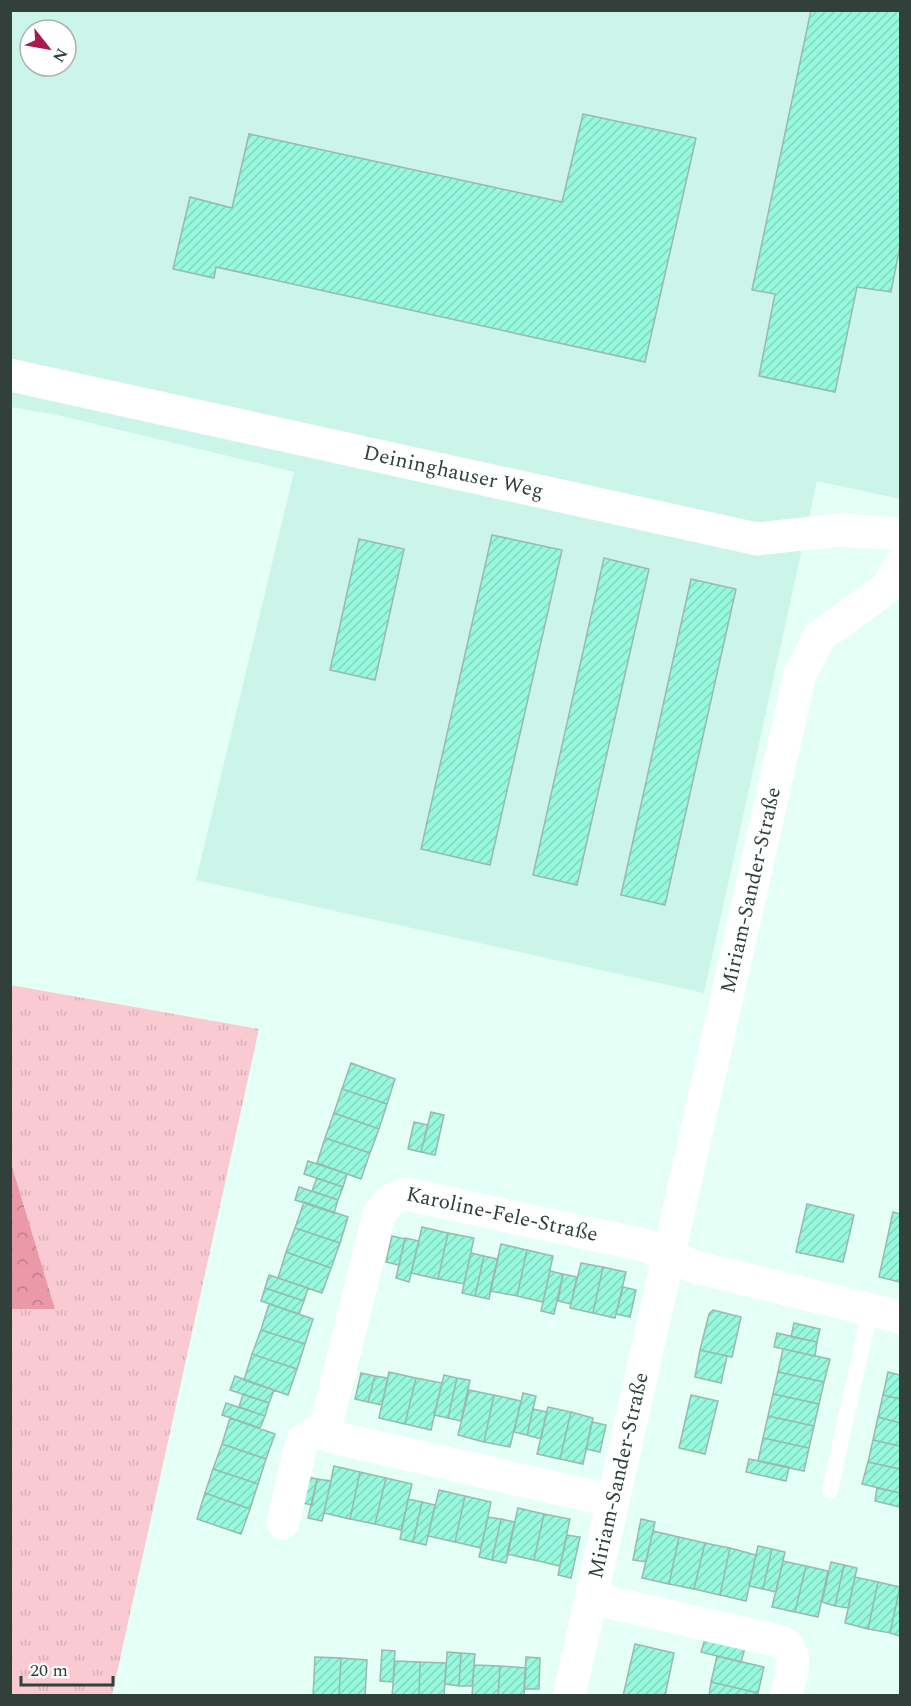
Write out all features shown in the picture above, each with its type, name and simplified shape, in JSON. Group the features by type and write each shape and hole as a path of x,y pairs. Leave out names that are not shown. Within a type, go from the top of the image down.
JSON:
{"street":[{"name":"Deininghauser Weg","path":"10,375 757,539 841,530 900,534"},
{"name":"Miriam-Sander-Straße","path":"569,1695 800,674 820,636 887,588 900,565"},
{"name":"Karoline-Fele-Straße","path":"326,1426 364,1308 379,1214 391,1200 406,1194 647,1246 668,1256"},
{"path":"668,1256 695,1267 885,1314"},
{"path":"283,1523 302,1442 326,1426 332,1437 613,1501"},
{"path":"591,1598 782,1642 791,1648 794,1659 786,1695"}],"lane":[{"path":"830,1490 885,1314"}],"shaded area":[{"path":"10,11 900,11 900,499 817,481 704,993 196,880 294,472 62,416 11,407"}],"green space":[{"path":"10,985 259,1029 112,1695 11,1695 11,1309 55,1309 11,1163"},
{"path":"11,1163 55,1309 11,1309"}],"building":[{"path":"811,10 900,10 900,246 891,292 857,287 835,392 759,376 775,294 752,290"},
{"path":"583,114 696,138 645,362 216,267 214,278 173,269 190,197 232,208 249,134 562,202"},
{"path":"492,535 562,550 490,865 421,849"},
{"path":"359,539 404,549 375,680 330,670"},
{"path":"604,558 649,569 577,885 533,875"},
{"path":"691,579 736,589 665,905 621,895"},
{"path":"351,1063 395,1079 387,1104 342,1089"},
{"path":"342,1089 387,1104 379,1129 334,1113"},
{"path":"431,1112 444,1115 435,1155 421,1152"},
{"path":"334,1113 379,1129 370,1153 325,1138"},
{"path":"414,1122 428,1125 421,1152 408,1149"},
{"path":"325,1138 370,1153 361,1179 317,1163"},
{"path":"308,1161 347,1174 343,1187 304,1174"},
{"path":"317,1178 343,1187 338,1200 312,1191"},
{"path":"299,1187 338,1200 334,1213 295,1200"},
{"path":"304,1202 348,1217 340,1243 295,1228"},
{"path":"807,1204 854,1215 843,1262 796,1252"},
{"path":"893,1212 900,1214 900,1282 879,1277"},
{"path":"422,1227 448,1233 438,1279 411,1273"},
{"path":"295,1228 340,1243 331,1268 286,1252"},
{"path":"448,1233 474,1238 464,1284 438,1279"},
{"path":"392,1236 405,1239 399,1265 386,1262"},
{"path":"405,1238 419,1241 409,1282 396,1278"},
{"path":"501,1244 527,1250 517,1296 490,1291"},
{"path":"527,1250 553,1256 543,1302 517,1296"},
{"path":"286,1252 331,1268 322,1293 278,1278"},
{"path":"471,1253 484,1256 475,1296 462,1293"},
{"path":"484,1256 498,1259 489,1299 475,1296"},
{"path":"581,1263 603,1267 593,1313 570,1308"},
{"path":"603,1267 626,1272 615,1318 593,1313"},
{"path":"550,1271 563,1274 554,1314 541,1311"},
{"path":"563,1274 577,1277 571,1304 558,1301"},
{"path":"269,1275 308,1288 304,1301 265,1288"},
{"path":"623,1287 636,1290 630,1317 616,1314"},
{"path":"265,1288 304,1301 299,1314 261,1301"},
{"path":"269,1304 313,1319 305,1344 261,1330"},
{"path":"713,1310 741,1317 732,1357 700,1350 709,1314"},
{"path":"794,1323 820,1329 817,1342 791,1337"},
{"path":"261,1330 305,1344 297,1369 252,1354"},
{"path":"777,1333 817,1342 815,1356 774,1347"},
{"path":"783,1349 830,1359 824,1382 778,1372"},
{"path":"700,1350 727,1356 721,1383 695,1377"},
{"path":"252,1354 297,1369 288,1395 244,1380"},
{"path":"389,1372 416,1378 405,1424 379,1418"},
{"path":"778,1372 824,1382 819,1404 773,1394"},
{"path":"888,1372 900,1375 900,1399 883,1395"},
{"path":"361,1373 375,1376 368,1402 355,1399"},
{"path":"444,1375 457,1378 448,1418 434,1415"},
{"path":"235,1376 274,1390 269,1403 230,1390"},
{"path":"375,1376 388,1378 382,1405 368,1402"},
{"path":"416,1378 442,1383 431,1430 405,1424"},
{"path":"457,1378 470,1380 461,1421 448,1418"},
{"path":"469,1390 494,1395 484,1442 458,1435"},
{"path":"523,1393 536,1396 527,1435 514,1432"},
{"path":"243,1394 269,1403 265,1416 239,1407"},
{"path":"773,1394 819,1404 814,1426 768,1416"},
{"path":"494,1395 521,1401 510,1447 484,1442"},
{"path":"691,1395 718,1401 705,1454 679,1448"},
{"path":"883,1395 900,1399 900,1423 878,1417"},
{"path":"226,1403 265,1416 260,1428 222,1415"},
{"path":"548,1407 571,1412 560,1459 537,1454"},
{"path":"533,1409 547,1412 541,1439 527,1435"},
{"path":"571,1412 593,1418 583,1464 560,1459"},
{"path":"768,1416 814,1426 809,1448 763,1438"},
{"path":"878,1417 900,1423 900,1446 873,1440"},
{"path":"230,1418 275,1434 266,1459 222,1444"},
{"path":"592,1422 606,1425 600,1452 586,1449"},
{"path":"763,1438 809,1448 804,1471 758,1461"},
{"path":"873,1440 900,1446 900,1469 868,1462"},
{"path":"222,1444 266,1459 258,1484 213,1469"},
{"path":"749,1459 789,1467 786,1481 746,1472"},
{"path":"868,1462 900,1469 900,1493 862,1484"},
{"path":"334,1466 360,1472 350,1519 324,1513"},
{"path":"213,1469 258,1484 250,1509 205,1493"},
{"path":"360,1472 386,1478 375,1524 350,1519"},
{"path":"304,1476 317,1479 312,1505 298,1502"},
{"path":"386,1478 412,1484 401,1530 375,1524"},
{"path":"317,1479 331,1481 322,1521 308,1518"},
{"path":"877,1488 900,1493 900,1507 875,1501"},
{"path":"439,1490 465,1496 455,1542 428,1536"},
{"path":"205,1493 250,1509 241,1534 197,1519"},
{"path":"465,1496 491,1502 481,1548 455,1542"},
{"path":"408,1499 422,1502 413,1542 400,1539"},
{"path":"422,1502 435,1505 426,1545 413,1542"},
{"path":"518,1508 544,1514 534,1560 507,1554"},
{"path":"544,1514 570,1519 560,1566 534,1560"},
{"path":"488,1517 501,1519 492,1560 479,1557"},
{"path":"501,1519 515,1522 506,1563 492,1560"},
{"path":"641,1519 655,1522 646,1562 633,1560"},
{"path":"653,1531 679,1537 669,1584 642,1578"},
{"path":"567,1535 580,1537 571,1578 558,1575"},
{"path":"679,1537 705,1543 694,1589 669,1584"},
{"path":"705,1543 730,1548 720,1595 694,1589"},
{"path":"758,1546 772,1549 763,1589 749,1586"},
{"path":"730,1548 756,1555 746,1601 720,1595"},
{"path":"772,1549 785,1552 776,1592 763,1589"},
{"path":"783,1561 806,1566 795,1612 772,1607"},
{"path":"831,1562 844,1565 835,1606 822,1602"},
{"path":"844,1565 857,1568 848,1608 835,1606"},
{"path":"806,1566 828,1571 818,1617 795,1612"},
{"path":"855,1577 878,1582 868,1629 845,1623"},
{"path":"878,1582 900,1587 890,1633 868,1629"},
{"path":"900,1587 900,1636 890,1633"},
{"path":"705,1639 745,1648 741,1662 701,1652"},
{"path":"635,1644 674,1653 665,1696 623,1696"},
{"path":"382,1650 395,1651 393,1682 380,1681"},
{"path":"447,1652 461,1653 459,1686 445,1684"},
{"path":"461,1653 475,1654 472,1686 459,1686"},
{"path":"717,1656 764,1667 758,1693 711,1682"},
{"path":"315,1657 341,1658 339,1696 313,1696"},
{"path":"526,1657 540,1658 539,1689 524,1689"},
{"path":"341,1658 367,1660 365,1696 339,1696"},
{"path":"395,1661 420,1662 419,1696 392,1696"},
{"path":"420,1662 446,1663 444,1696 419,1696"},
{"path":"474,1665 500,1666 498,1696 472,1696"},
{"path":"500,1666 526,1668 524,1696 498,1696"},
{"path":"711,1682 758,1693 757,1696 709,1696"}]}
